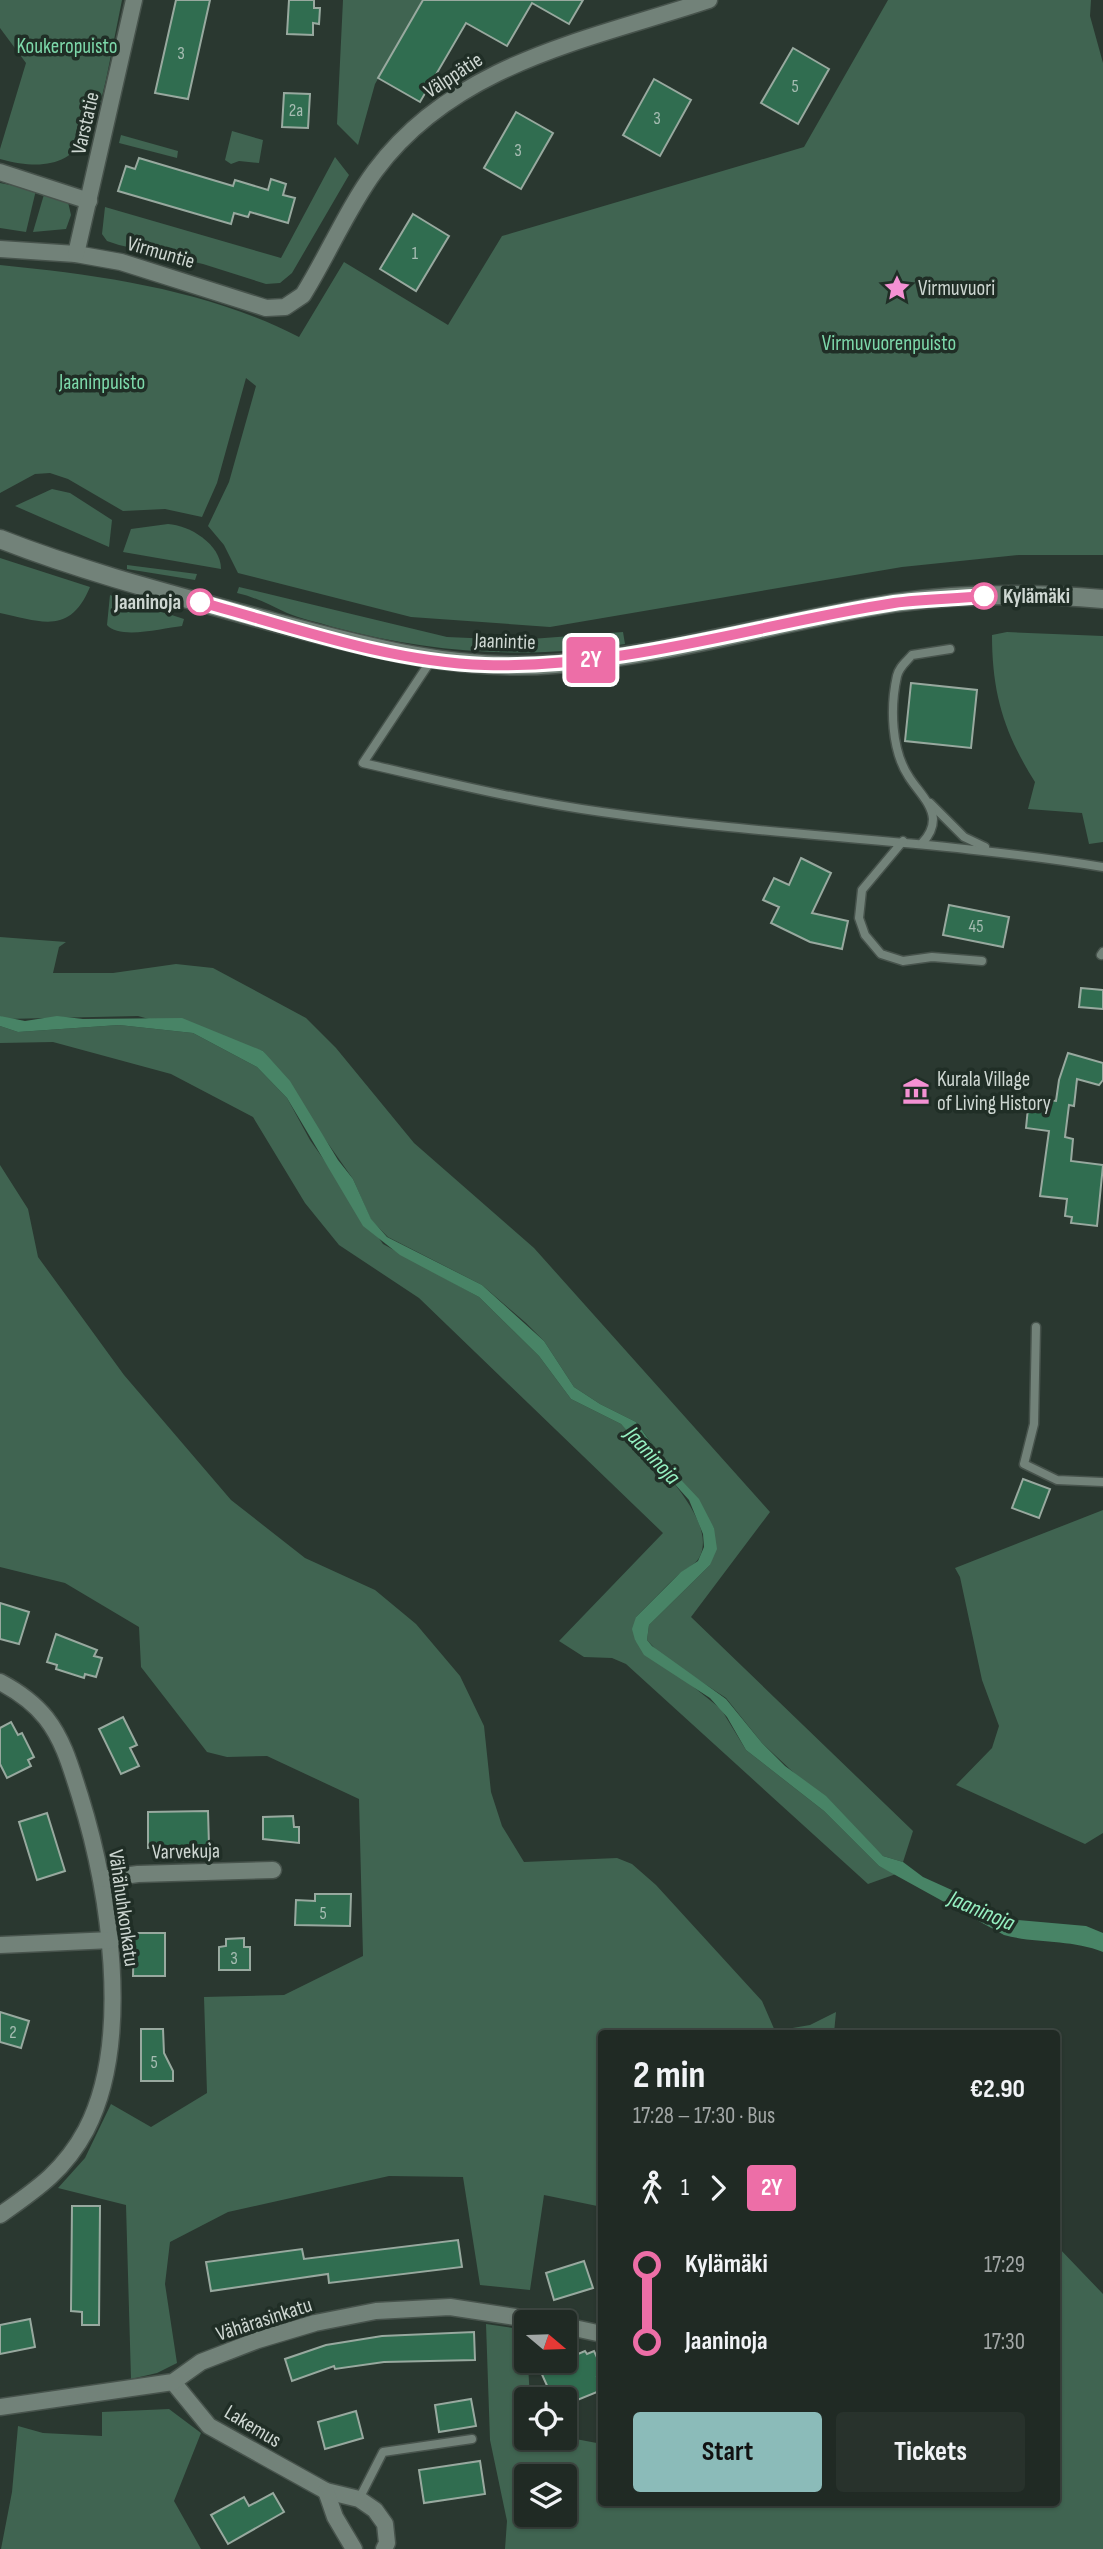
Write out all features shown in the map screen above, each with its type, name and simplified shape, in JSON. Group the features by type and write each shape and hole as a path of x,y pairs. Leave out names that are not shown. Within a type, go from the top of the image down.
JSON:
{"main road":[{"name":"Jaanintie","path":"0,539 145,587 376,649 483,665 552,665 675,649 896,603 1019,593 1103,599"}],"street":[{"name":"Varstatie","path":"76,254 134,0"},
{"name":"Välppätie","path":"303,295 374,172 405,136 433,111 506,66 709,0"},
{"path":"0,172 89,201"},
{"name":"Virmuntie","path":"0,248 76,254 163,274 266,308 285,307 303,295"},
{"name":"Vähähuhkonkatu","path":"0,1682 24,1698 45,1717 66,1751 94,1841 111,1940 110,2031 94,2110 63,2166 0,2215"},
{"name":"Varvekuja","path":"101,1880 138,1874 272,1870"},
{"path":"0,1945 111,1940"},
{"name":"Vähärasinkatu","path":"0,2407 173,2382 201,2362 258,2340 315,2323 376,2311 450,2307 514,2317"},
{"path":"578,2329 598,2333"},
{"name":"Lakemus","path":"173,2382 209,2426 326,2491 359,2499 383,2519 387,2534 384,2549"},
{"path":"326,2491 335,2517 354,2549"}],"lane":[{"path":"950,649 912,655 897,675 893,722 898,753 907,775 925,799 964,837 992,851"},
{"path":"432,659 363,763 467,787 601,812 804,834 922,843 1103,867"},
{"path":"922,843 930,834 933,817 925,799"},
{"path":"903,841 862,890 859,918 866,935 881,954 903,961 932,957 982,961"},
{"path":"1036,1327 1034,1424 1024,1464 1057,1480 1103,1482"},
{"path":"359,2499 383,2452 472,2439"}],"green space":[{"name":"Koukeropuisto","path":"0,0 122,0 102,98 95,118 77,149 64,159 47,164 26,164 0,159 0,149 26,63 0,28"},
{"path":"343,0 423,0 375,84 358,145 337,124"},
{"name":"Virmuvuorenpuisto","path":"888,0 1091,0 1090,16 1103,63 1103,555 1019,555 902,567 550,627 411,617 238,573 224,545 208,526 229,482 256,386 246,378 217,483 202,517 165,509 123,511 68,479 50,473 35,474 0,493 0,265 115,280 191,296 228,307 299,337 344,262 448,325 502,236 804,147"},
{"path":"232,131 263,140 259,163 239,161 231,164 225,160"},
{"path":"121,135 178,151 177,158 119,143"},
{"path":"335,157 349,175 292,273 280,283 266,284 203,264 119,245 107,241 102,234 105,207 281,258"},
{"path":"0,183 36,190 26,232 0,228"},
{"path":"45,191 68,202 71,215 66,229 33,232"},
{"path":"52,489 70,493 112,520 109,547 15,506"},
{"path":"168,524 194,532 210,544 220,560 221,569 123,552 131,529"},
{"path":"0,558 90,587 82,602 64,619 42,621 0,613"},
{"path":"127,565 197,574 195,580 127,569"},
{"path":"239,587 447,637 518,640 623,632 625,644 514,653 405,643 298,617 237,593"},
{"path":"110,595 184,619 182,626 131,632 113,629 107,625"},
{"path":"1007,632 1103,636 1103,842 1089,844 1082,813 1028,809 1035,782 1008,729 994,676 992,635"},
{"path":"0,937 66,942 59,947 53,973 113,973 176,964 213,968 306,1018 336,1048 414,1143 534,1248 770,1512 691,1617 913,1831 903,1862 883,1856 762,1743 726,1698 661,1655 647,1640 649,1625 710,1565 714,1528 636,1422 574,1387 544,1341 482,1285 388,1237 371,1220 353,1179 263,1051 138,1016 6,1019 0,1016"},
{"path":"119,1025 193,1033 257,1067 287,1098 310,1140 383,1244 479,1297 539,1356 571,1399 621,1424 629,1432 680,1491 692,1509 700,1526 703,1543 699,1558 636,1617 635,1640 721,1709 746,1750 824,1811 879,1866 896,1874 868,1884 626,1664 612,1658 584,1657 559,1641 663,1533 419,1298 339,1245 305,1203 253,1117 171,1074 53,1042 0,1043 0,1026 18,1032"},
{"path":"0,1165 28,1209 38,1257 124,1375 231,1500 305,1558 375,1590 416,1624 460,1676 484,1726 491,1792 502,1826 524,1862 617,1858 632,1864 656,1885 762,2001 775,2030 598,2030 598,2206 544,2195 530,2290 480,2285 463,2177 389,2176 228,2212 170,2242 165,2284 177,2363 157,2373 131,2379 126,2205 58,2188 85,2158 111,2104 151,2127 207,2093 204,1997 284,1995 363,1956 359,1799 267,1756 227,1757 207,1752 141,1667 139,1627 65,1583 0,1567"},
{"path":"1103,1510 1103,1833 1085,1844 956,1785 992,1748 999,1726 982,1680 960,1577 955,1568"},
{"path":"836,2012 834,2030 781,2030 810,2025"},
{"path":"1060,2249 1103,2294 1103,2549 505,2549 507,2521 490,2440 486,2324 514,2328 514,2373 528,2373 529,2387 514,2387 514,2450 577,2450 577,2439 598,2443 598,2506 1060,2506"},
{"path":"169,2409 201,2433 174,2501 201,2549 1,2549 12,2492 18,2426 43,2433 102,2436 102,2412"}],"water":[{"path":"0,1016 25,1021 57,1016 83,1019 182,1018 263,1051 290,1081 338,1160 353,1179 371,1219 387,1237 482,1285 544,1341 574,1387 636,1422 667,1465 699,1499 714,1528 717,1549 710,1565 649,1625 647,1640 652,1646 726,1699 785,1766 826,1796 883,1856 903,1862 923,1877 1018,1920 1086,1926 1103,1933 1103,1952 1079,1945 1004,1935 879,1866 824,1811 746,1750 727,1717 710,1698 644,1655 632,1629 636,1617 681,1572 698,1561 704,1547 703,1534 689,1500 621,1424 571,1399 539,1356 479,1297 400,1255 363,1226 287,1098 257,1067 193,1033 119,1025 18,1032 0,1026"}],"building":[{"path":"176,0 210,0 188,99 155,93"},
{"path":"289,0 314,0 314,8 320,8 319,24 313,23 313,35 287,34"},
{"path":"423,0 583,0 569,24 532,3 507,46 466,23 420,102 378,78"},
{"path":"793,48 829,69 798,124 761,103"},
{"path":"654,79 691,100 660,156 623,135"},
{"path":"284,93 310,94 308,128 282,127"},
{"path":"516,112 553,133 521,189 484,168"},
{"path":"139,158 233,186 235,180 268,190 271,179 286,184 283,195 295,198 288,223 250,212 248,217 234,213 231,224 118,191 126,166 135,169"},
{"path":"413,214 449,236 416,291 380,269"},
{"path":"911,683 977,690 971,748 905,741"},
{"path":"801,858 831,873 812,913 848,921 842,949 810,942 771,923 779,907 763,900 774,878 789,885"},
{"path":"949,905 1009,917 1003,947 943,935"},
{"path":"1081,988 1103,990 1103,1009 1079,1007"},
{"path":"1068,1053 1103,1063 1103,1080 1099,1085 1077,1079 1074,1106 1069,1105 1065,1137 1073,1139 1071,1161 1103,1165 1097,1226 1071,1223 1072,1217 1065,1216 1067,1199 1040,1196 1049,1131 1026,1128 1029,1098 1056,1101 1059,1080"},
{"path":"1023,1479 1050,1489 1039,1518 1012,1508"},
{"path":"0,1603 29,1612 19,1644 0,1639"},
{"path":"56,1634 97,1650 94,1656 102,1658 96,1677 85,1674 84,1678 56,1669 57,1665 47,1662"},
{"path":"123,1717 137,1745 130,1748 139,1766 121,1774 99,1729"},
{"path":"11,1722 18,1735 22,1733 34,1757 28,1760 31,1766 7,1778 0,1764 0,1728"},
{"path":"208,1811 209,1846 148,1848 148,1812"},
{"path":"47,1813 65,1871 37,1880 19,1822"},
{"path":"293,1816 294,1827 299,1827 299,1843 263,1839 263,1817"},
{"path":"315,1894 351,1894 350,1926 295,1925 296,1900 315,1901"},
{"path":"134,1933 165,1933 165,1976 133,1976"},
{"path":"244,1938 244,1947 250,1947 250,1970 219,1970 219,1947 226,1946 226,1939"},
{"path":"0,2012 29,2021 21,2048 0,2042"},
{"path":"141,2029 163,2029 164,2053 173,2071 173,2081 141,2081"},
{"path":"72,2206 100,2206 99,2325 82,2325 82,2312 71,2311"},
{"path":"458,2240 462,2267 329,2283 328,2274 211,2291 206,2262 302,2249 304,2259"},
{"path":"584,2261 593,2288 554,2300 546,2273"},
{"path":"30,2319 35,2347 0,2354 0,2325"},
{"path":"474,2332 475,2360 384,2362 335,2369 334,2366 292,2381 285,2359 326,2345 382,2336"},
{"path":"594,2351 598,2360 598,2392 577,2400 577,2387 548,2387 541,2373 578,2373 578,2354"},
{"path":"471,2399 476,2426 439,2432 435,2405"},
{"path":"356,2411 363,2438 325,2449 318,2422"},
{"path":"480,2461 485,2494 424,2503 419,2470"},
{"path":"273,2493 284,2512 228,2544 211,2515 244,2497 249,2506"}],"bus line":[{"name":"2Y","path":"200,602 376,649 483,665 552,665 675,649 896,603 984,596"}],"place":[{"name":"Virmuvuori","path":"897,288"},
{"name":"Kylämäki","path":"984,596"},
{"name":"Jaaninoja","path":"200,602"},
{"name":"Kurala Village of Living History","path":"916,1091"}],"park label":[{"name":"Jaaninpuisto","path":"102,382"}]}
